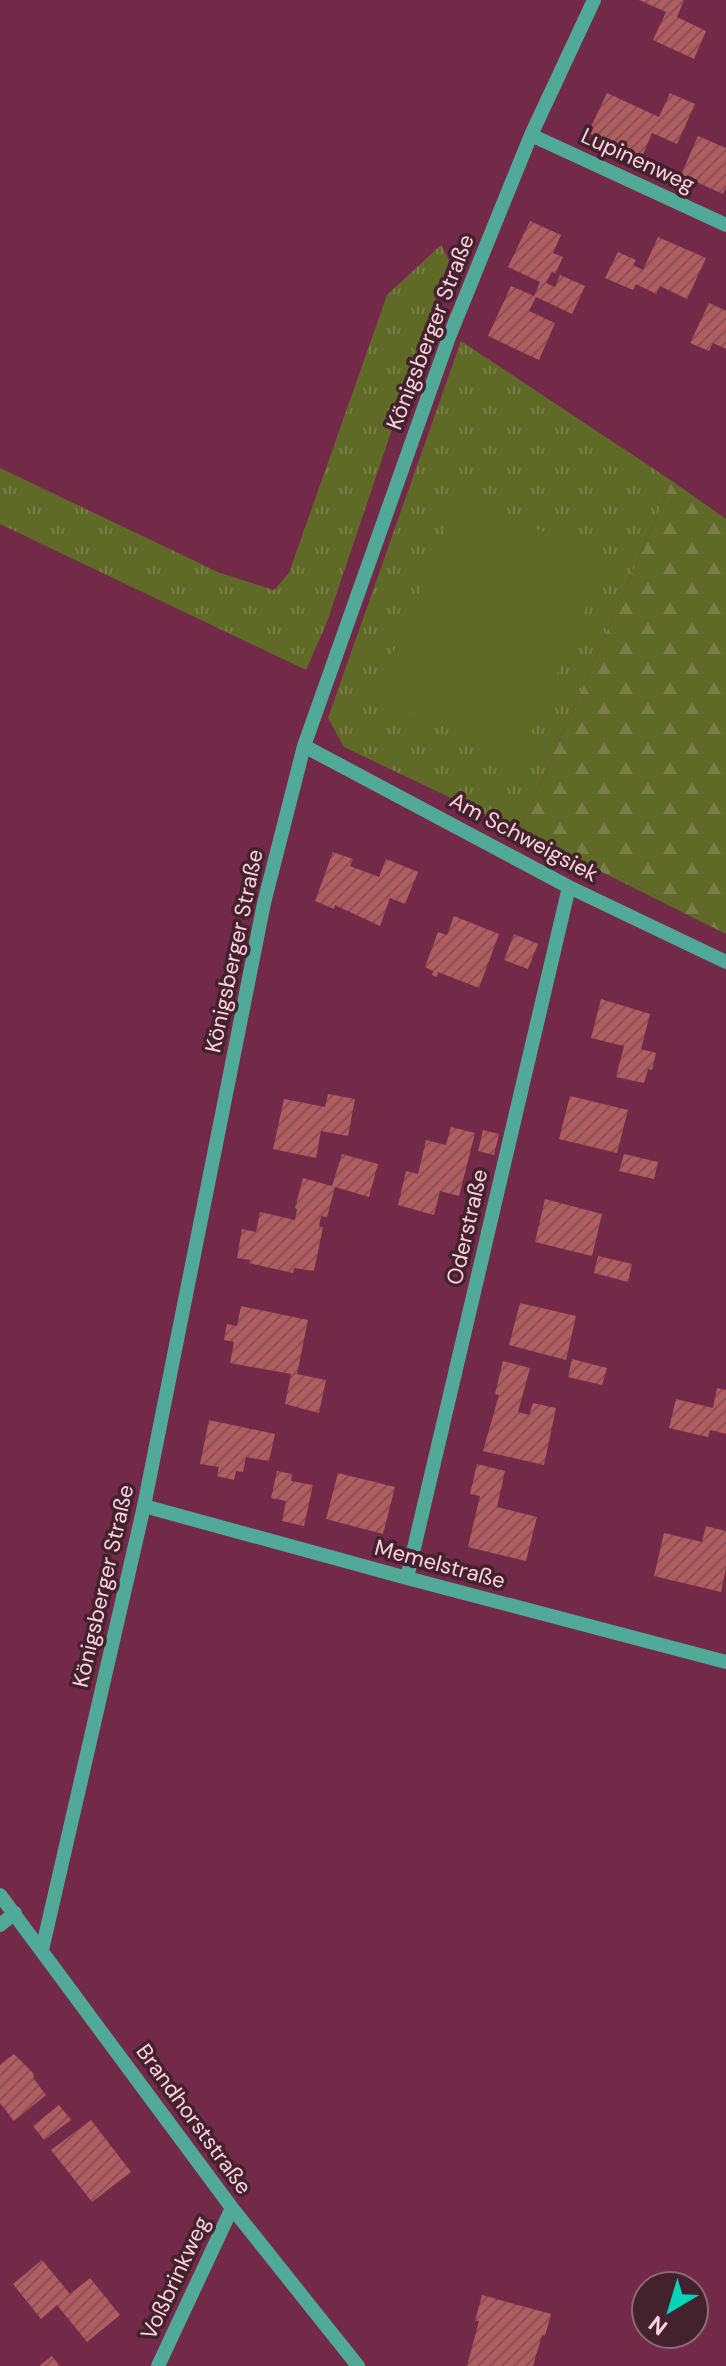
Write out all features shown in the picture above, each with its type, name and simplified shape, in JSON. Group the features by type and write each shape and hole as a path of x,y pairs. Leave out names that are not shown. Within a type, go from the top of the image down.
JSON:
{"street":[{"name":"Königsberger Straße","path":"42,1950 144,1506 264,903 304,746 449,337 531,135 594,0"},
{"name":"Lupinenweg","path":"531,135 726,225"},
{"name":"Am Schweigsiek","path":"304,746 569,887 726,962"},
{"name":"Oderstraße","path":"407,1578 569,887"},
{"name":"Memelstraße","path":"144,1506 726,1662"},
{"name":"Brandhorststraße","path":"0,1895 232,2208 358,2366"},
{"path":"0,1925 15,1913"},
{"name":"Voßbrinkweg","path":"158,2366 232,2208"}],"green space":[{"path":"441,245 449,260 327,622 306,670 0,524 0,468 220,573 274,590 289,573 387,295"},
{"path":"461,341 672,481 520,831 344,747 328,718"},
{"path":"672,481 726,519 726,934 520,831"},
{"path":"461,496 607,560 519,760 374,696"}],"building":[{"path":"639,0 684,0 677,17 706,31 694,59 653,40 666,12"},
{"path":"607,93 659,117 670,93 695,104 677,144 652,133 642,157 588,133"},
{"path":"698,136 726,148 726,187 723,194 681,175"},
{"path":"530,221 561,235 553,253 563,257 555,274 552,271 546,283 555,287 560,275 585,286 572,314 536,297 529,311 555,323 539,360 488,336 511,286 534,296 540,282 508,267"},
{"path":"658,237 706,258 687,299 660,286 656,294 636,284 633,290 605,278 618,252 636,260 633,265 643,270"},
{"path":"709,303 726,311 726,349 713,343 709,351 690,343"},
{"path":"333,852 353,859 350,866 379,877 386,859 418,872 405,904 390,898 380,926 335,905 334,909 315,901"},
{"path":"454,916 499,934 479,988 438,972 437,977 425,967 438,932 447,935"},
{"path":"514,934 538,944 528,969 504,960"},
{"path":"601,999 650,1014 641,1049 656,1053 652,1070 648,1069 644,1083 616,1077 624,1046 591,1038"},
{"path":"328,1094 355,1099 348,1136 321,1131 316,1158 273,1149 284,1099 325,1107"},
{"path":"570,1096 628,1110 617,1153 559,1139"},
{"path":"451,1127 475,1133 459,1196 440,1191 434,1215 398,1205 406,1171 418,1174 426,1140 446,1145"},
{"path":"483,1130 499,1134 494,1155 478,1151"},
{"path":"342,1154 378,1164 369,1197 335,1187 327,1217 321,1216 319,1226 323,1227 314,1271 294,1268 293,1273 237,1258 242,1229 256,1232 260,1212 295,1220 303,1178 332,1186"},
{"path":"624,1154 658,1162 654,1179 619,1171"},
{"path":"545,1199 602,1214 592,1256 535,1242"},
{"path":"598,1256 632,1264 628,1282 594,1273"},
{"path":"520,1303 576,1316 566,1360 509,1345"},
{"path":"241,1306 308,1320 297,1374 326,1380 319,1413 285,1404 291,1374 230,1363 234,1342 224,1340 227,1324 237,1326"},
{"path":"572,1359 607,1368 602,1385 568,1377"},
{"path":"503,1361 530,1368 518,1412 529,1415 533,1403 556,1408 544,1465 483,1451 499,1395 495,1394"},
{"path":"717,1388 726,1390 726,1434 710,1430 708,1437 669,1428 676,1399 713,1408"},
{"path":"209,1420 275,1434 269,1461 246,1457 243,1472 236,1471 234,1480 217,1476 219,1467 200,1464"},
{"path":"477,1464 505,1471 497,1507 537,1517 526,1561 468,1547 480,1496 470,1494"},
{"path":"277,1471 292,1474 291,1481 313,1485 304,1526 282,1521 286,1501 271,1498"},
{"path":"338,1473 395,1487 383,1534 326,1519"},
{"path":"706,1526 726,1531 726,1568 721,1592 654,1576 664,1533 702,1542"},
{"path":"14,2054 33,2073 46,2095 14,2121 0,2103 0,2065"},
{"path":"59,2105 71,2120 44,2140 33,2126"},
{"path":"91,2120 131,2172 92,2202 51,2150"},
{"path":"42,2260 70,2294 90,2278 120,2315 87,2342 57,2305 41,2319 13,2284"},
{"path":"482,2295 551,2314 533,2366 467,2366 479,2321 475,2321"},
{"path":"52,2356 60,2366 39,2366"}]}
